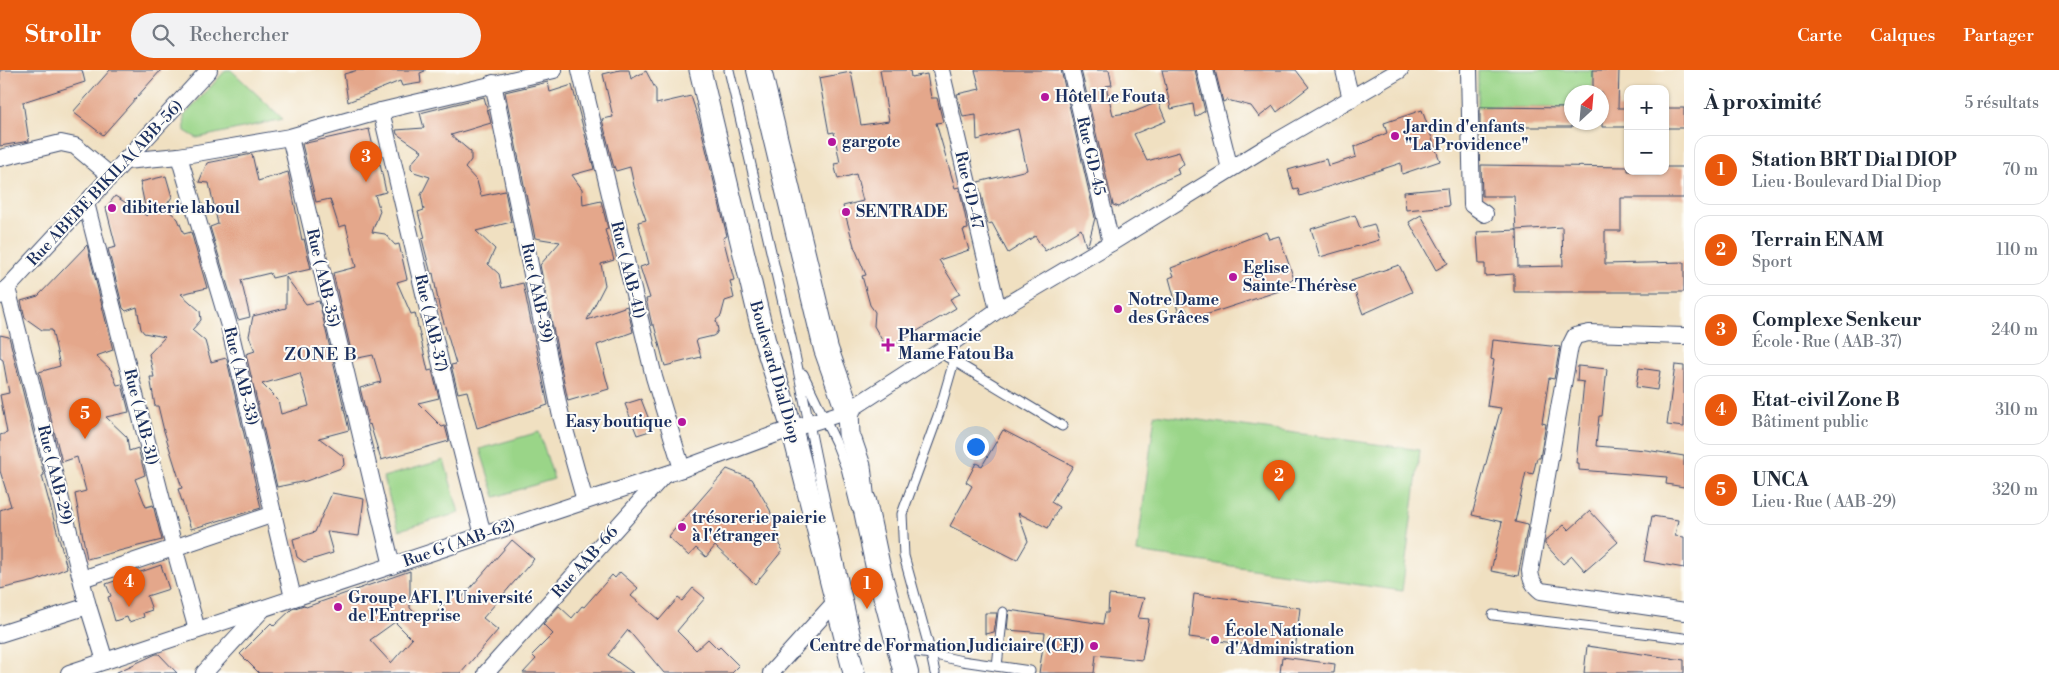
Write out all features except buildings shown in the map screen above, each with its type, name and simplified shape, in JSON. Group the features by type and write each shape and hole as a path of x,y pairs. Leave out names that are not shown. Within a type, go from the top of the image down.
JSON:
{"main road":[{"path":"759,70 826,349 848,411"},
{"path":"864,501 879,572 906,673"}],"street":[{"name":"Rue ABEBE BIKILA( ABB-56)","path":"3,292 209,70"},
{"path":"125,161 179,156 290,137 381,110 554,70"},
{"name":"Rue ( AAB-41)","path":"580,70 654,377 682,469"},
{"name":"Boulevard Dial Diop","path":"700,70 765,342 808,424 836,601 857,664"},
{"name":"Rue GD-47","path":"941,70 998,310"},
{"name":"Rue GD-45","path":"1070,70 1111,243"},
{"path":"1205,70 1230,169"},
{"path":"1344,70 1351,99"},
{"name":"Rue G ( AAB-62)","path":"69,673 682,469 848,411 939,352 998,310 1230,169 1400,70"},
{"path":"1469,70 1472,206 1484,214"},
{"name":"Rue ( AAB-39)","path":"492,84 560,412 585,501"},
{"name":"Rue ( AAB-37)","path":"381,110 483,535"},
{"name":"Rue ( AAB-35)","path":"290,137 392,566"},
{"path":"0,158 61,144 69,144 75,146 111,176"},
{"name":"Rue ( AAB-33)","path":"179,156 228,326 294,598"},
{"name":"Rue ( AAB-31)","path":"86,203 197,630"},
{"name":"Rue ( AAB-29)","path":"3,292 88,606 105,661"},
{"path":"1684,336 1589,333 1575,336 1570,346 1530,571 1535,587 1541,591 1684,612"},
{"path":"848,411 849,434 860,466 864,501"},
{"name":"Rue AAB-66","path":"486,673 664,474"},
{"path":"82,579 274,514"},
{"path":"771,673 836,601"},
{"path":"0,634 88,606"},
{"path":"204,673 263,608"}],"lane":[{"path":"729,70 795,355 857,664"},
{"path":"939,352 1062,426"},
{"path":"795,355 808,424 846,468 900,673"},
{"path":"935,673 904,556 902,514 939,413 954,361"},
{"path":"997,666 1003,612"},
{"path":"1494,615 1684,638"},
{"path":"900,650 1030,671"}],"green space":[{"path":"226,70 231,70 283,119 197,138 185,131 184,116"},
{"path":"1478,70 1593,70 1593,85 1564,85 1564,108 1478,107"},
{"path":"1155,414 1420,450 1402,591 1137,552"},
{"path":"539,432 554,479 495,497 480,449"},
{"path":"444,460 459,513 399,530 383,477"}],"place":[{"name":"Hôtel Le Fouta","path":"1045,97"},
{"name":"Jardin d'enfants \"La Providence\"","path":"1395,136"},
{"name":"gargote","path":"832,142"},
{"name":"Complexe Senkeur","path":"366,182"},
{"name":"dibiterie laboul","path":"112,208"},
{"name":"SENTRADE","path":"846,212"},
{"name":"Eglise Sainte-Thérèse","path":"1233,277"},
{"name":"Notre Dame des Grâces","path":"1118,309"},
{"name":"Pharmacie Mame Fatou Ba","path":"888,345"},
{"name":"Easy boutique","path":"682,422"},
{"name":"UNCA","path":"85,439"},
{"name":"Terrain ENAM","path":"1279,501"},
{"name":"trésorerie paierie à l'étranger","path":"682,527"},
{"name":"Etat-civil Zone B","path":"129,607"},
{"name":"Groupe AFI, l'Université de l'Entreprise","path":"338,607"},
{"name":"Station BRT Dial DIOP","path":"867,609"},
{"name":"École Nationale d'Administration","path":"1215,640"},
{"name":"Centre de Formation Judiciaire (CFJ)","path":"1094,646"}],"district":[{"name":"ZONE B","path":"321,354"}]}
